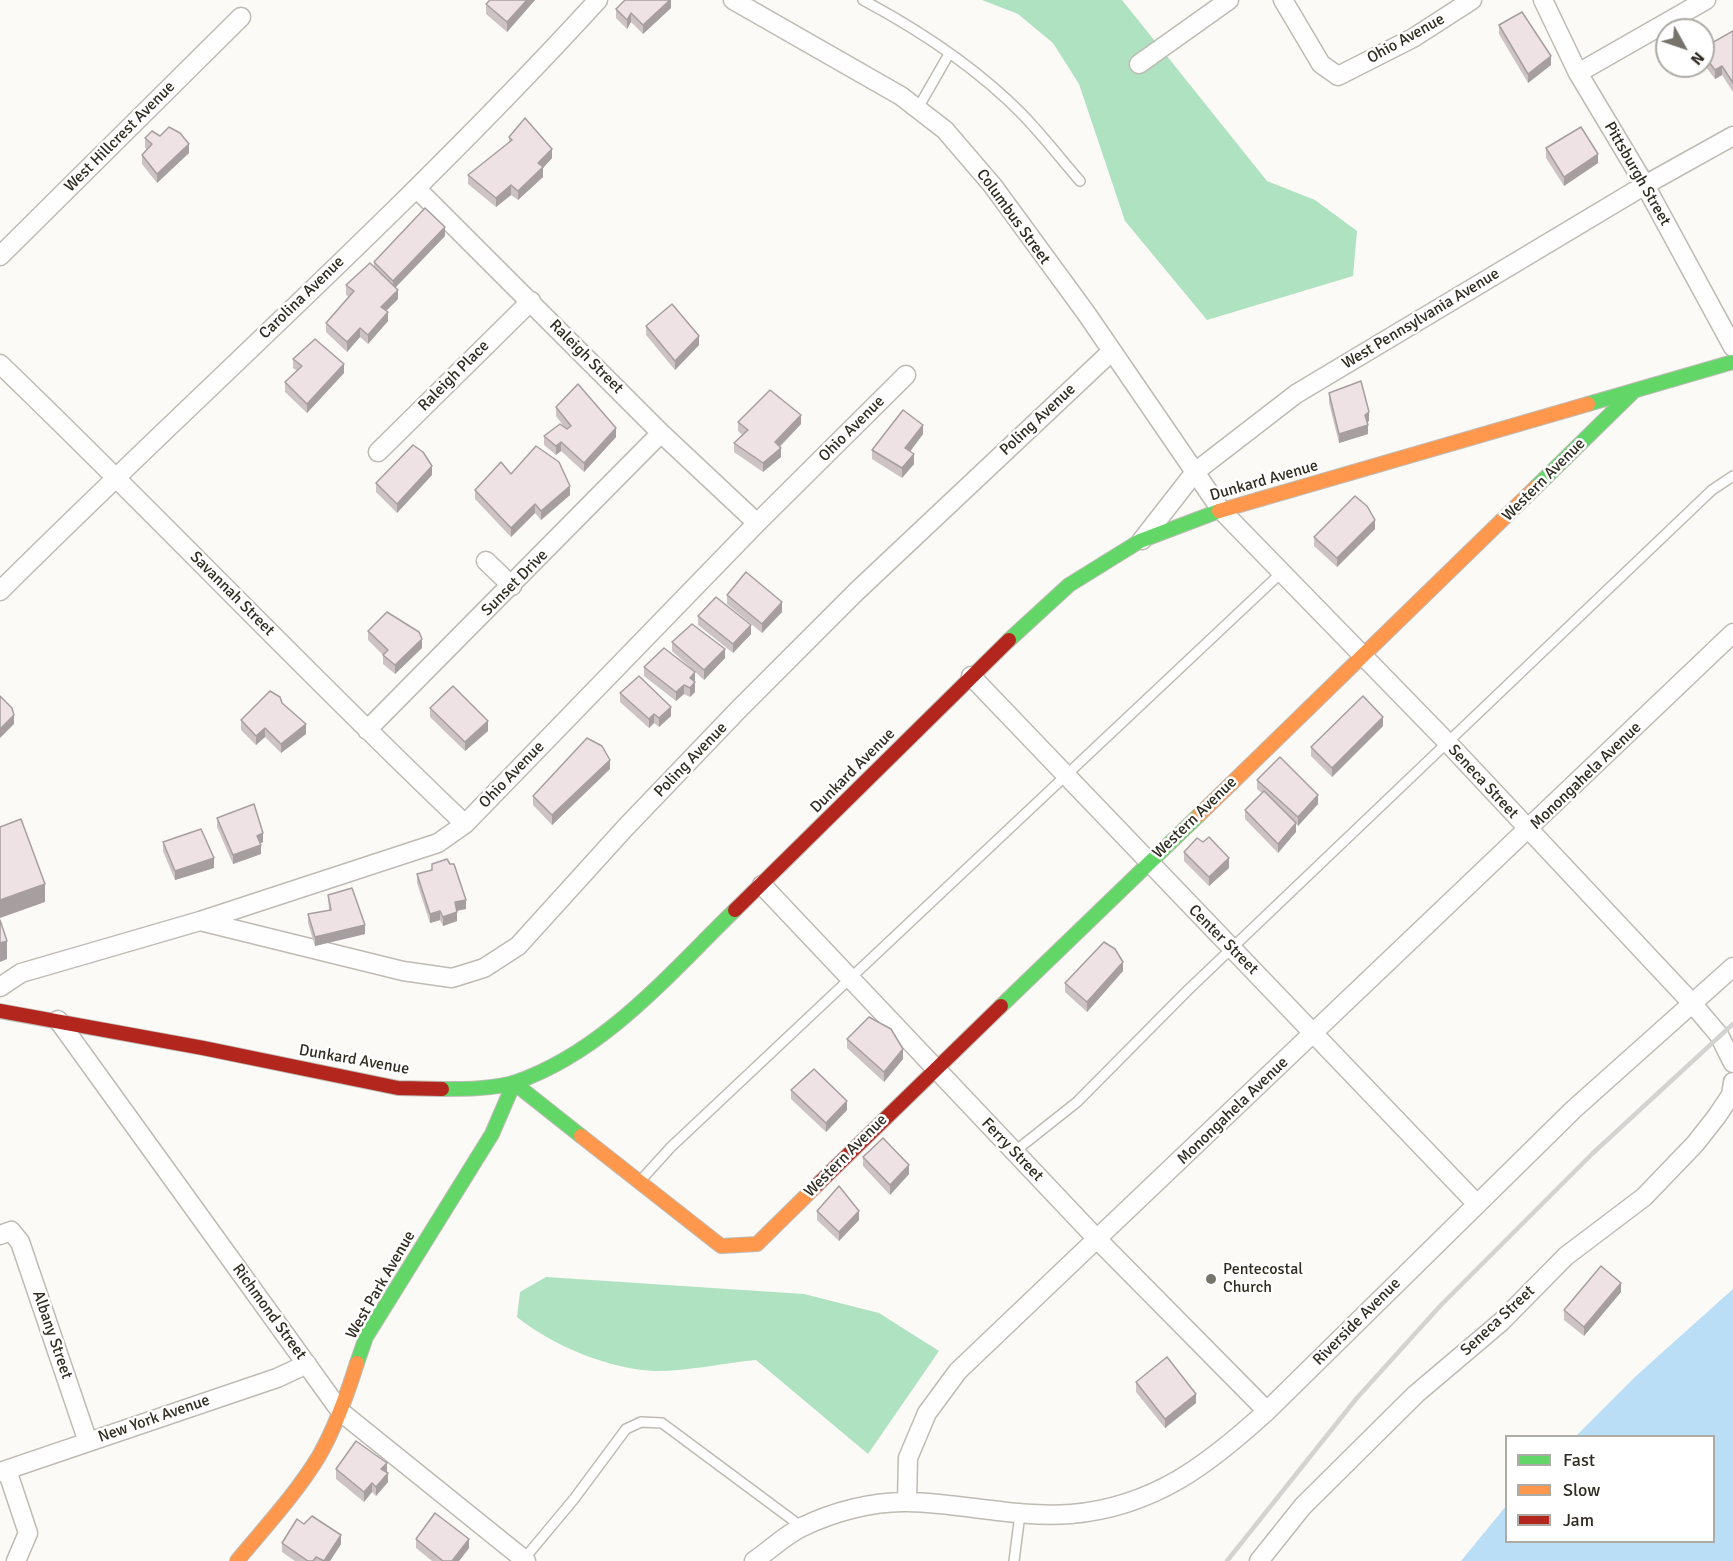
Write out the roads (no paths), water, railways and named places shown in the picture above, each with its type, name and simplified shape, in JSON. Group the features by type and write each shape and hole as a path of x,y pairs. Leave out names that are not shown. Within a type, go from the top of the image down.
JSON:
{"street":[{"name":"Carolina Avenue","path":"0,591 116,476 417,189 598,0"},
{"name":"Columbus Street","path":"733,0 845,62 918,108 945,130 993,186 1112,351 1221,510"},
{"path":"1139,64 1229,0"},
{"name":"Ohio Avenue","path":"1283,0 1322,64 1338,76 1413,38 1472,0"},
{"name":"Pittsburgh Street","path":"1543,0 1578,73 1645,185 1733,347"},
{"path":"1578,73 1706,0"},
{"name":"West Hillcrest Avenue","path":"0,256 241,17"},
{"name":"West Pennsylvania Avenue","path":"1140,541 1195,472 1296,394 1645,185 1733,136"},
{"name":"Raleigh Street","path":"417,189 661,433 757,523"},
{"name":"Raleigh Place","path":"378,452 531,301"},
{"name":"Poling Avenue","path":"200,921 403,971 452,978 492,963 518,946 625,828 857,591 1112,351"},
{"name":"Dunkard Avenue","path":"0,1011 58,1020 398,1088 456,1089 514,1083 575,1055 638,1005 971,676 1069,585 1140,541 1221,510 1733,362"},
{"name":"Savannah Street","path":"0,364 116,476 367,730 465,824"},
{"name":"Ohio Avenue","path":"0,987 21,973 200,921 438,843 465,824 757,523 906,375"},
{"name":"Western Avenue","path":"639,1182 721,1246 757,1244 1148,863 1364,657 1633,392"},
{"name":"Sunset Drive","path":"367,730 661,433"},
{"name":"Seneca Street","path":"1221,510 1447,742 1528,831 1691,1002 1719,1035 1733,1063"},
{"path":"486,561 512,586"},
{"name":"Monongahela Avenue","path":"907,1502 908,1458 927,1413 958,1371 1528,831 1733,633"},
{"name":"Center Street","path":"971,676 1476,1203"},
{"name":"Ferry Street","path":"762,885 1098,1240 1267,1411"},
{"name":"Riverside Avenue","path":"907,1502 1020,1514 1071,1514 1122,1504 1171,1486 1219,1455 1267,1411 1476,1203 1691,1002 1733,967"},
{"name":"Richmond Street","path":"58,1020 340,1412 524,1560"},
{"name":"Seneca Street","path":"1259,1561 1303,1506 1416,1394 1501,1322 1566,1256 1644,1197 1695,1144 1717,1116 1731,1095 1733,1082"},
{"path":"514,1083 639,1182"},
{"name":"West Park Avenue","path":"237,1561 284,1506 318,1457 340,1412 366,1337 492,1134 514,1083"},
{"name":"Albany Street","path":"6,1233 20,1242 87,1442"},
{"name":"New York Avenue","path":"3,1471 277,1378 307,1364"},
{"path":"3,1471 28,1533 16,1561"},
{"path":"754,1561 801,1527 875,1504 907,1502"}],"lane":[{"path":"863,0 908,24 970,68 1022,115 1080,181"},
{"path":"918,108 949,54"},
{"path":"1014,1152 1077,1102 1447,742 1712,490 1733,476"},
{"path":"639,1182 671,1147 1067,777 1281,573"},
{"path":"524,1560 574,1499 626,1429 641,1422 662,1424 801,1527"},
{"path":"1014,1561 1020,1514"}],"water":[{"path":"1733,1289 1733,1561 1461,1561 1505,1507 1505,1543 1715,1543 1715,1435 1577,1435 1636,1376"}],"railway":[{"path":"1227,1561 1356,1399 1441,1305 1592,1154 1733,1024"}],"place":[{"name":"Pentecostal Church","path":"1211,1279"}]}
